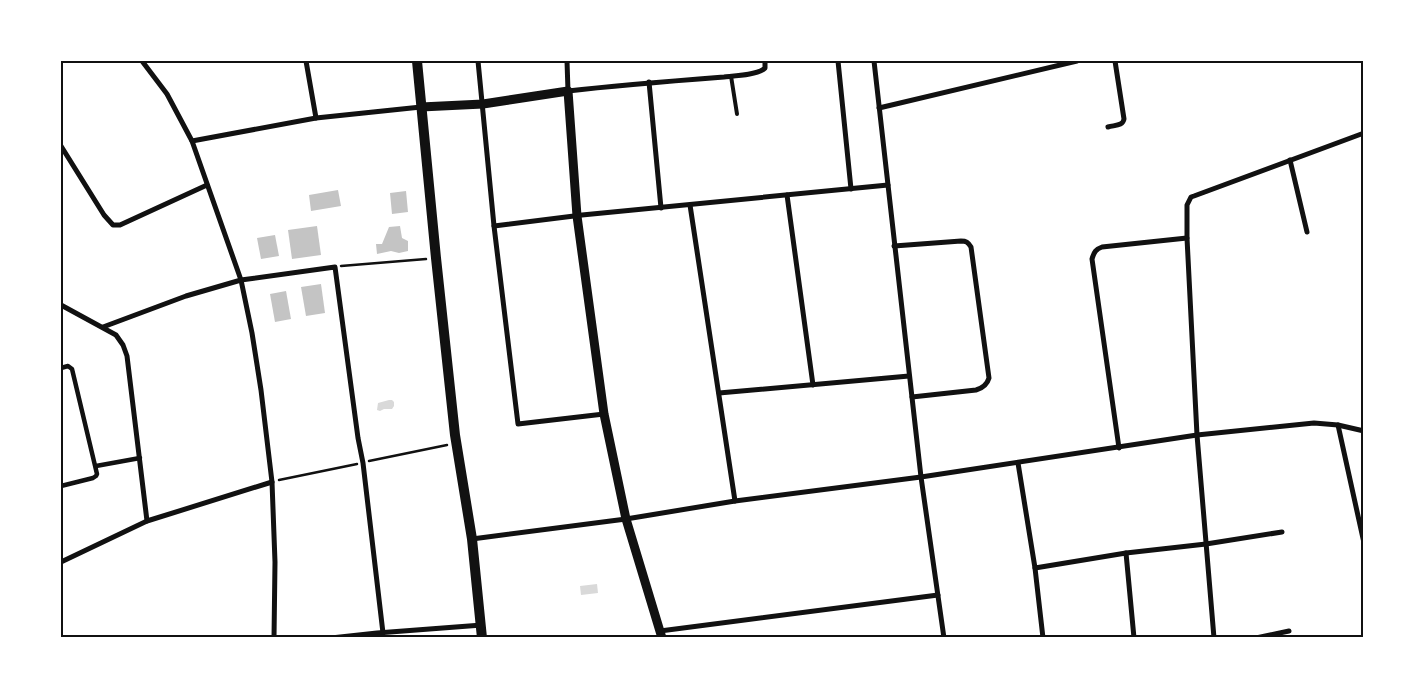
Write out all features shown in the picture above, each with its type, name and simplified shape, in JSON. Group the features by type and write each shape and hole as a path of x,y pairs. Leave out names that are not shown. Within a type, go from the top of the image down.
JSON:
{"main road":[{"path":"417,61 456,443 472,539 482,638"}],"street":[{"path":"142,61 167,94 192,141 241,280 261,390 272,482 276,562 274,638"},
{"path":"306,61 316,118"},
{"path":"478,61 494,226 518,424 604,414"},
{"path":"567,61 577,216 604,414 626,519 661,635 938,595"},
{"path":"192,141 316,118 483,104 568,91 730,76 763,71 765,61"},
{"path":"838,61 851,189"},
{"path":"874,61 921,477 944,638"},
{"path":"879,108 1059,63 1077,61"},
{"path":"1108,127 1122,123 1124,118 1115,61"},
{"path":"649,82 661,208"},
{"path":"1214,638 1198,435 1187,238 1187,205 1191,197 1364,133"},
{"path":"61,146 104,215 113,225 120,225 207,185"},
{"path":"1290,160 1307,232"},
{"path":"494,226 888,185"},
{"path":"787,195 813,385"},
{"path":"690,205 735,501"},
{"path":"1119,448 1093,268 1093,254 1102,247 1187,238"},
{"path":"894,246 961,241 969,244 971,247 988,378 987,384 976,390 912,396"},
{"path":"103,327 186,296 241,280 335,267 384,633"},
{"path":"61,305 116,335 123,345 127,356 147,521"},
{"path":"61,368 68,366 72,369 97,474 93,478 61,486"},
{"path":"719,393 909,376"},
{"path":"472,539 626,519 735,501 921,477 1198,435 1314,423 1338,425 1364,431"},
{"path":"1338,425 1364,543"},
{"path":"96,466 140,458"},
{"path":"1018,463 1035,568 1042,638"},
{"path":"61,562 147,521 272,482"},
{"path":"1035,568 1126,553 1206,544 1282,532"},
{"path":"1126,553 1134,638"},
{"path":"331,638 482,625"},
{"path":"1256,638 1289,632"}],"lane":[{"path":"730,76 737,114"}],"path":[{"path":"335,267 436,258"},
{"path":"272,482 456,443"}],"shaded area":[{"path":"389,400 394,402 392,409 377,410 378,403"},
{"path":"597,584 598,593 581,595 580,586"}],"building":[{"path":"338,190 341,206 311,211 309,195"},
{"path":"406,191 408,212 392,214 390,193"},
{"path":"317,226 321,255 292,259 288,230"},
{"path":"400,226 402,238 408,241 408,251 399,253 391,251 377,254 376,244 382,244 389,227"},
{"path":"275,235 279,256 261,259 257,238"},
{"path":"321,284 325,313 306,316 301,287"},
{"path":"286,291 291,319 275,322 270,294"}]}
